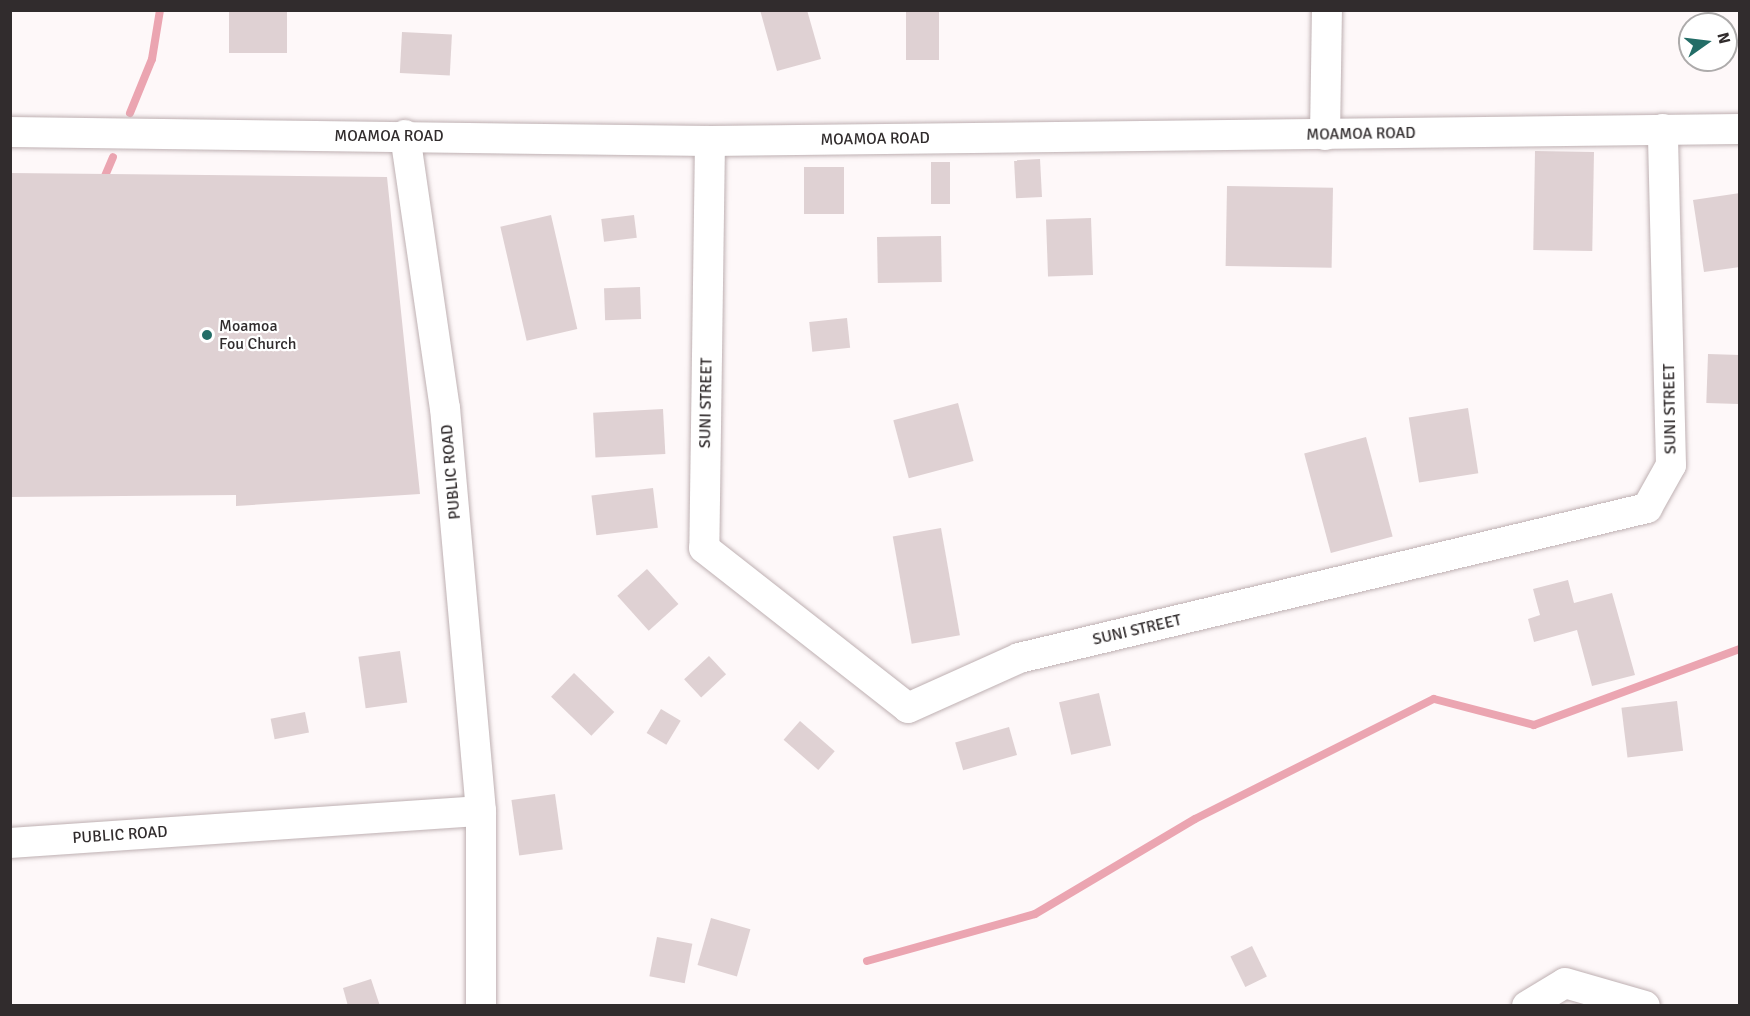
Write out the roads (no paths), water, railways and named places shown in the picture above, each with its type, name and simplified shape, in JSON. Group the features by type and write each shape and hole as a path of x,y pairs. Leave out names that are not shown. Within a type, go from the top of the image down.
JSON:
{"street":[{"path":"1325,135 1327,10"},
{"name":"SUNI STREET","path":"710,141 704,548 908,708 1019,658 1647,508 1671,465 1663,129"},
{"name":"MOAMOA ROAD","path":"10,132 405,135 710,141 1740,129"},
{"name":"PUBLIC ROAD","path":"405,135 445,408 481,811 480,1005"},
{"name":"PUBLIC ROAD","path":"10,843 481,811"},
{"path":"1527,1005 1565,983 1645,1005"}],"waterway":[{"path":"130,113 152,59 160,10"},
{"path":"102,183 113,157"},
{"path":"867,961 1035,914 1195,819 1434,699 1534,725 1740,649"}],"place":[{"name":"Moamoa Fou Church","path":"207,335"}]}
